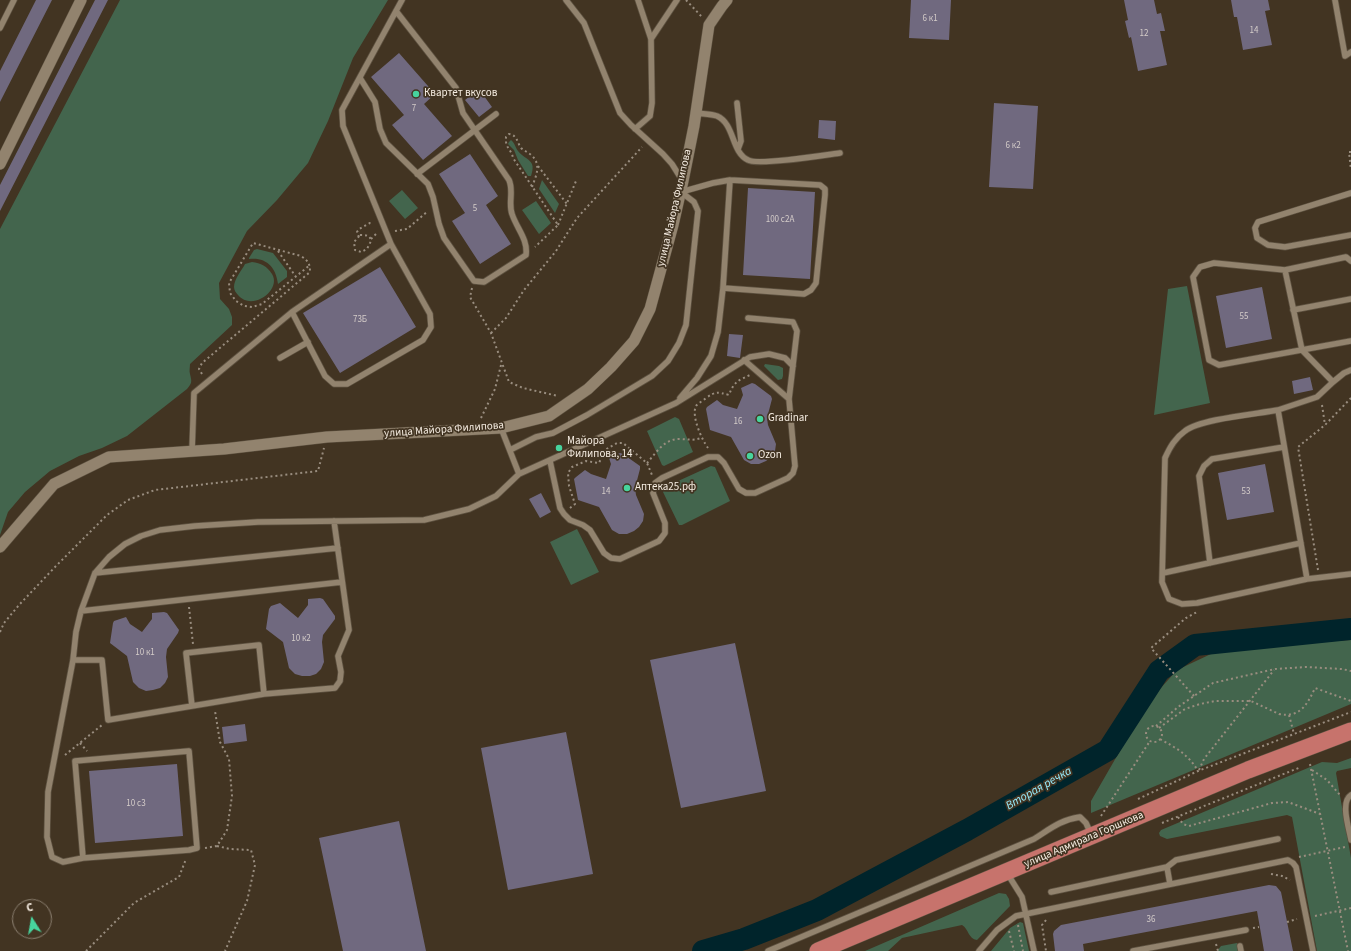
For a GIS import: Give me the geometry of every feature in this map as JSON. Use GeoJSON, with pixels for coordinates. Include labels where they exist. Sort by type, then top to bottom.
{"type":"FeatureCollection","features":[{"type":"Feature","properties":{"kind":"main road","name":"улица Адмирала Горшкова"},"geometry":{"type":"LineString","coordinates":[[818,951],[1092,837],[1248,770],[1351,731]]}},
{"type":"Feature","properties":{"kind":"street"},"geometry":{"type":"LineString","coordinates":[[0,164],[81,0]]}},
{"type":"Feature","properties":{"kind":"street","name":"улица Майора Филипова"},"geometry":{"type":"LineString","coordinates":[[0,547],[54,484],[109,457],[192,452],[326,437],[501,428],[549,416],[588,389],[611,367],[634,341],[650,309],[682,186],[696,113],[709,25],[727,0]]}},
{"type":"Feature","properties":{"kind":"lane"},"geometry":{"type":"LineString","coordinates":[[0,28],[14,0]]}},
{"type":"Feature","properties":{"kind":"lane"},"geometry":{"type":"LineString","coordinates":[[292,312],[325,376],[334,384],[347,384],[423,340],[430,327],[430,314],[391,244],[343,126],[342,110],[402,0]]}},
{"type":"Feature","properties":{"kind":"lane"},"geometry":{"type":"LineString","coordinates":[[510,450],[536,437],[553,433],[587,415],[652,376],[668,361],[679,343],[686,325],[698,211],[694,202],[682,186],[672,164],[635,129],[620,112],[584,23],[566,0]]}},
{"type":"Feature","properties":{"kind":"lane"},"geometry":{"type":"LineString","coordinates":[[635,129],[650,116],[652,103],[651,40],[638,0]]}},
{"type":"Feature","properties":{"kind":"lane"},"geometry":{"type":"LineString","coordinates":[[651,40],[677,0]]}},
{"type":"Feature","properties":{"kind":"lane"},"geometry":{"type":"LineString","coordinates":[[1335,0],[1345,56],[1351,52]]}},
{"type":"Feature","properties":{"kind":"lane"},"geometry":{"type":"LineString","coordinates":[[360,78],[375,102],[380,129],[386,143],[428,184],[444,238],[474,281],[484,282],[526,255],[526,243],[512,214],[512,186],[509,180],[463,113],[456,88],[396,11]]}},
{"type":"Feature","properties":{"kind":"lane"},"geometry":{"type":"LineString","coordinates":[[738,104],[742,141],[738,149]]}},
{"type":"Feature","properties":{"kind":"lane"},"geometry":{"type":"LineString","coordinates":[[696,113],[717,116],[725,122],[741,156],[749,162],[764,162],[840,153]]}},
{"type":"Feature","properties":{"kind":"lane"},"geometry":{"type":"LineString","coordinates":[[417,174],[496,114]]}},
{"type":"Feature","properties":{"kind":"lane"},"geometry":{"type":"LineString","coordinates":[[682,186],[730,180],[820,185],[825,189],[826,195],[816,282],[811,290],[804,294],[723,288]]}},
{"type":"Feature","properties":{"kind":"lane"},"geometry":{"type":"LineString","coordinates":[[676,403],[697,378],[711,356],[718,332],[723,288],[730,180]]}},
{"type":"Feature","properties":{"kind":"lane"},"geometry":{"type":"LineString","coordinates":[[1351,194],[1258,222],[1255,228],[1257,238],[1268,245],[1285,248],[1351,235]]}},
{"type":"Feature","properties":{"kind":"lane"},"geometry":{"type":"LineString","coordinates":[[192,452],[194,393],[292,312],[391,244]]}},
{"type":"Feature","properties":{"kind":"lane"},"geometry":{"type":"LineString","coordinates":[[1351,261],[1346,257],[1285,270],[1214,263],[1200,267],[1193,277],[1209,360],[1219,365],[1351,341]]}},
{"type":"Feature","properties":{"kind":"lane"},"geometry":{"type":"LineString","coordinates":[[1285,270],[1302,350],[1333,382]]}},
{"type":"Feature","properties":{"kind":"lane"},"geometry":{"type":"LineString","coordinates":[[1293,310],[1351,299]]}},
{"type":"Feature","properties":{"kind":"lane"},"geometry":{"type":"LineString","coordinates":[[550,460],[560,508],[570,520],[583,525],[590,530],[604,554],[612,558],[620,558],[659,541],[666,533],[665,523],[653,493],[655,483],[662,478],[708,457],[718,457],[724,463],[738,489],[746,493],[755,493],[788,478],[793,473],[795,466],[789,399],[797,331],[793,322],[748,318]]}},
{"type":"Feature","properties":{"kind":"lane"},"geometry":{"type":"LineString","coordinates":[[280,358],[308,342]]}},
{"type":"Feature","properties":{"kind":"lane"},"geometry":{"type":"LineString","coordinates":[[83,858],[75,761],[189,751],[197,848],[189,850],[83,858],[63,862],[52,857],[47,837],[48,792],[81,611],[95,573],[109,557],[125,544],[141,536],[160,530],[195,526],[258,522],[424,520],[468,510],[496,496],[519,474],[676,403],[750,357],[769,354],[785,358],[793,366]]}},
{"type":"Feature","properties":{"kind":"lane"},"geometry":{"type":"LineString","coordinates":[[744,360],[789,399]]}},
{"type":"Feature","properties":{"kind":"lane"},"geometry":{"type":"LineString","coordinates":[[1351,370],[1333,382],[1317,397],[1278,410],[1207,422],[1186,430],[1173,442],[1165,458],[1162,582],[1169,599],[1182,604],[1218,599],[1319,576],[1351,574]]}},
{"type":"Feature","properties":{"kind":"lane"},"geometry":{"type":"LineString","coordinates":[[1278,410],[1307,579]]}},
{"type":"Feature","properties":{"kind":"lane"},"geometry":{"type":"LineString","coordinates":[[501,428],[519,474]]}},
{"type":"Feature","properties":{"kind":"lane"},"geometry":{"type":"LineString","coordinates":[[1210,563],[1199,476],[1204,466],[1212,459],[1284,447]]}},
{"type":"Feature","properties":{"kind":"lane"},"geometry":{"type":"LineString","coordinates":[[73,660],[102,660],[108,720],[264,694],[335,688],[340,681],[341,672],[338,656],[349,630],[334,521]]}},
{"type":"Feature","properties":{"kind":"lane"},"geometry":{"type":"LineString","coordinates":[[1163,573],[1301,543]]}},
{"type":"Feature","properties":{"kind":"lane"},"geometry":{"type":"LineString","coordinates":[[95,573],[338,548]]}},
{"type":"Feature","properties":{"kind":"lane"},"geometry":{"type":"LineString","coordinates":[[81,611],[342,582]]}},
{"type":"Feature","properties":{"kind":"lane"},"geometry":{"type":"LineString","coordinates":[[192,706],[186,654],[259,645],[264,694]]}},
{"type":"Feature","properties":{"kind":"lane"},"geometry":{"type":"LineString","coordinates":[[1349,797],[1345,806],[1351,840]]}},
{"type":"Feature","properties":{"kind":"lane"},"geometry":{"type":"LineString","coordinates":[[768,951],[1034,840],[1057,823],[1071,818],[1080,817],[1086,823],[1092,837]]}},
{"type":"Feature","properties":{"kind":"lane"},"geometry":{"type":"LineString","coordinates":[[1051,892],[1167,867],[1176,860],[1182,858],[1278,840]]}},
{"type":"Feature","properties":{"kind":"lane"},"geometry":{"type":"LineString","coordinates":[[978,951],[997,930],[1016,916],[1026,913],[1288,860],[1296,867],[1313,951]]}},
{"type":"Feature","properties":{"kind":"lane"},"geometry":{"type":"LineString","coordinates":[[1167,867],[1170,884]]}},
{"type":"Feature","properties":{"kind":"lane"},"geometry":{"type":"LineString","coordinates":[[1007,872],[1022,897],[1034,951]]}},
{"type":"Feature","properties":{"kind":"lane"},"geometry":{"type":"LineString","coordinates":[[1133,951],[1246,930]]}},
{"type":"Feature","properties":{"kind":"path"},"geometry":{"type":"LineString","coordinates":[[686,0],[709,25]]}},
{"type":"Feature","properties":{"kind":"path"},"geometry":{"type":"LineString","coordinates":[[558,225],[507,148],[505,143],[506,137],[509,134],[518,140],[521,148],[533,156],[567,204]]}},
{"type":"Feature","properties":{"kind":"path"},"geometry":{"type":"LineString","coordinates":[[491,333],[506,318],[524,290],[556,251],[577,218],[648,140]]}},
{"type":"Feature","properties":{"kind":"path"},"geometry":{"type":"LineString","coordinates":[[1351,152],[1349,152],[1351,170]]}},
{"type":"Feature","properties":{"kind":"path"},"geometry":{"type":"LineString","coordinates":[[532,187],[538,171],[538,165]]}},
{"type":"Feature","properties":{"kind":"path"},"geometry":{"type":"LineString","coordinates":[[526,255],[558,225],[576,181]]}},
{"type":"Feature","properties":{"kind":"path"},"geometry":{"type":"LineString","coordinates":[[386,233],[407,229],[435,205]]}},
{"type":"Feature","properties":{"kind":"path"},"geometry":{"type":"LineString","coordinates":[[359,237],[359,228],[373,222],[375,224]]}},
{"type":"Feature","properties":{"kind":"path"},"geometry":{"type":"LineString","coordinates":[[376,228],[378,232]]}},
{"type":"Feature","properties":{"kind":"path"},"geometry":{"type":"LineString","coordinates":[[360,235],[367,235],[371,241],[367,249],[361,252],[355,250],[354,242],[359,237],[360,235]]}},
{"type":"Feature","properties":{"kind":"path"},"geometry":{"type":"LineString","coordinates":[[207,375],[202,374],[199,368],[202,363],[310,272],[310,265],[308,260],[301,256],[253,243],[229,283],[230,293],[236,301],[244,306],[252,307],[262,304],[310,265]]}},
{"type":"Feature","properties":{"kind":"path"},"geometry":{"type":"LineString","coordinates":[[277,250],[296,277]]}},
{"type":"Feature","properties":{"kind":"path"},"geometry":{"type":"LineString","coordinates":[[474,281],[470,297],[491,333],[509,382],[523,388],[574,399]]}},
{"type":"Feature","properties":{"kind":"path"},"geometry":{"type":"LineString","coordinates":[[476,429],[496,389],[502,364]]}},
{"type":"Feature","properties":{"kind":"path"},"geometry":{"type":"LineString","coordinates":[[718,457],[708,448],[701,438],[695,411],[697,406],[713,393],[720,392],[729,396],[733,385],[737,381],[752,374],[761,374]]}},
{"type":"Feature","properties":{"kind":"path"},"geometry":{"type":"LineString","coordinates":[[1320,394],[1325,425]]}},
{"type":"Feature","properties":{"kind":"path"},"geometry":{"type":"LineString","coordinates":[[1319,576],[1298,447],[1325,425],[1351,398]]}},
{"type":"Feature","properties":{"kind":"path"},"geometry":{"type":"LineString","coordinates":[[0,632],[4,623],[19,605],[107,515],[128,500],[155,490],[318,471],[326,437]]}},
{"type":"Feature","properties":{"kind":"path"},"geometry":{"type":"LineString","coordinates":[[647,463],[664,444],[670,440],[695,440],[701,438]]}},
{"type":"Feature","properties":{"kind":"path"},"geometry":{"type":"LineString","coordinates":[[559,502],[565,508],[571,508],[574,504],[569,486],[568,472],[572,467],[586,461],[599,462],[605,450],[616,443],[623,443],[647,463],[655,483]]}},
{"type":"Feature","properties":{"kind":"path"},"geometry":{"type":"LineString","coordinates":[[1194,695],[1151,648],[1186,618],[1218,599]]}},
{"type":"Feature","properties":{"kind":"path"},"geometry":{"type":"LineString","coordinates":[[188,600],[194,653]]}},
{"type":"Feature","properties":{"kind":"path"},"geometry":{"type":"LineString","coordinates":[[1150,741],[1147,738],[1146,733],[1148,728],[1156,726],[1178,706],[1213,683],[1275,669],[1306,667],[1351,671]]}},
{"type":"Feature","properties":{"kind":"path"},"geometry":{"type":"LineString","coordinates":[[1160,739],[1184,753],[1198,771],[1204,759],[1275,669]]}},
{"type":"Feature","properties":{"kind":"path"},"geometry":{"type":"LineString","coordinates":[[1159,728],[1185,709],[1215,701],[1251,701],[1279,714],[1289,715],[1306,706],[1315,688],[1351,701]]}},
{"type":"Feature","properties":{"kind":"path"},"geometry":{"type":"LineString","coordinates":[[214,702],[220,742],[229,758],[232,796],[227,830],[216,846]]}},
{"type":"Feature","properties":{"kind":"path"},"geometry":{"type":"LineString","coordinates":[[1289,715],[1294,734]]}},
{"type":"Feature","properties":{"kind":"path"},"geometry":{"type":"LineString","coordinates":[[53,765],[108,720]]}},
{"type":"Feature","properties":{"kind":"path"},"geometry":{"type":"LineString","coordinates":[[1156,726],[1162,733],[1160,739]]}},
{"type":"Feature","properties":{"kind":"path"},"geometry":{"type":"LineString","coordinates":[[1150,741],[1157,741],[1160,739]]}},
{"type":"Feature","properties":{"kind":"path"},"geometry":{"type":"LineString","coordinates":[[1100,817],[1150,741]]}},
{"type":"Feature","properties":{"kind":"path"},"geometry":{"type":"LineString","coordinates":[[1157,826],[1310,764],[1348,951]]}},
{"type":"Feature","properties":{"kind":"path"},"geometry":{"type":"LineString","coordinates":[[1311,770],[1327,780],[1340,795],[1349,797]]}},
{"type":"Feature","properties":{"kind":"path"},"geometry":{"type":"LineString","coordinates":[[1178,817],[1182,823],[1189,826],[1272,803],[1282,802],[1288,802],[1320,814]]}},
{"type":"Feature","properties":{"kind":"path"},"geometry":{"type":"LineString","coordinates":[[197,848],[216,846],[230,849],[251,850],[255,865],[247,901],[225,951]]}},
{"type":"Feature","properties":{"kind":"path"},"geometry":{"type":"LineString","coordinates":[[1314,854],[1339,848]]}},
{"type":"Feature","properties":{"kind":"path"},"geometry":{"type":"LineString","coordinates":[[86,951],[134,903],[179,876],[189,850]]}},
{"type":"Feature","properties":{"kind":"path"},"geometry":{"type":"LineString","coordinates":[[1270,874],[1282,876],[1290,880],[1292,884]]}},
{"type":"Feature","properties":{"kind":"path"},"geometry":{"type":"LineString","coordinates":[[1307,918],[1351,908]]}},
{"type":"Feature","properties":{"kind":"path"},"geometry":{"type":"LineString","coordinates":[[1016,916],[1023,951]]}},
{"type":"Feature","properties":{"kind":"path"},"geometry":{"type":"LineString","coordinates":[[1046,951],[1042,925],[1047,919]]}},
{"type":"Feature","properties":{"kind":"path"},"geometry":{"type":"LineString","coordinates":[[1008,922],[1014,951]]}},
{"type":"Feature","properties":{"kind":"green space"},"geometry":{"type":"Polygon","coordinates":[[[120,0],[388,0],[353,58],[328,121],[308,163],[277,200],[247,231],[219,283],[220,299],[229,309],[232,317],[232,325],[190,364],[191,384],[189,387],[127,436],[102,448],[79,456],[50,471],[25,492],[8,512],[0,535],[0,229],[120,0]]]}},
{"type":"Feature","properties":{"kind":"green space"},"geometry":{"type":"Polygon","coordinates":[[[511,140],[518,151],[532,163],[533,166],[531,176],[528,176],[518,160],[514,150],[508,144],[511,140]]]}},
{"type":"Feature","properties":{"kind":"green space"},"geometry":{"type":"Polygon","coordinates":[[[542,180],[559,204],[555,213],[539,189],[542,180]]]}},
{"type":"Feature","properties":{"kind":"green space"},"geometry":{"type":"Polygon","coordinates":[[[402,190],[418,208],[405,219],[389,201],[402,190]]]}},
{"type":"Feature","properties":{"kind":"green space"},"geometry":{"type":"Polygon","coordinates":[[[536,201],[551,223],[539,234],[522,210],[536,201]]]}},
{"type":"Feature","properties":{"kind":"green space"},"geometry":{"type":"Polygon","coordinates":[[[257,249],[273,253],[287,271],[287,277],[278,284],[275,273],[270,265],[261,260],[249,259],[254,250],[257,249]]]}},
{"type":"Feature","properties":{"kind":"green space"},"geometry":{"type":"Polygon","coordinates":[[[252,262],[266,267],[272,274],[274,280],[273,286],[264,297],[251,301],[244,300],[238,295],[235,291],[234,284],[245,264],[252,262]]]}},
{"type":"Feature","properties":{"kind":"green space"},"geometry":{"type":"Polygon","coordinates":[[[1187,286],[1210,403],[1154,415],[1168,289],[1187,286]]]}},
{"type":"Feature","properties":{"kind":"green space"},"geometry":{"type":"Polygon","coordinates":[[[765,364],[783,368],[782,379],[778,380],[764,366],[765,364]]]}},
{"type":"Feature","properties":{"kind":"green space"},"geometry":{"type":"Polygon","coordinates":[[[675,417],[679,419],[693,452],[664,466],[662,465],[647,431],[675,417]]]}},
{"type":"Feature","properties":{"kind":"green space"},"geometry":{"type":"Polygon","coordinates":[[[711,466],[715,467],[730,501],[682,525],[679,525],[663,492],[663,489],[711,466]]]}},
{"type":"Feature","properties":{"kind":"green space"},"geometry":{"type":"Polygon","coordinates":[[[577,529],[599,572],[571,585],[550,542],[577,529]]]}},
{"type":"Feature","properties":{"kind":"green space"},"geometry":{"type":"Polygon","coordinates":[[[1351,640],[1351,704],[1091,813],[1091,801],[1136,723],[1159,690],[1177,670],[1213,653],[1242,647],[1351,640]]]}},
{"type":"Feature","properties":{"kind":"green space"},"geometry":{"type":"Polygon","coordinates":[[[1351,758],[1351,768],[1337,771],[1336,773],[1351,858],[1351,951],[1317,951],[1292,817],[1287,815],[1167,839],[1160,836],[1159,833],[1161,830],[1322,762],[1337,763],[1351,758]]]}},
{"type":"Feature","properties":{"kind":"green space"},"geometry":{"type":"Polygon","coordinates":[[[999,893],[1006,894],[1009,899],[1010,906],[977,940],[970,936],[962,925],[902,938],[888,951],[865,951],[999,893]]]}},
{"type":"Feature","properties":{"kind":"green space"},"geometry":{"type":"Polygon","coordinates":[[[1020,922],[1023,923],[1029,951],[991,951],[1010,928],[1020,922]]]}},
{"type":"Feature","properties":{"kind":"green space"},"geometry":{"type":"Polygon","coordinates":[[[1237,943],[1238,951],[1217,951],[1221,946],[1237,943]]]}},
{"type":"Feature","properties":{"kind":"building"},"geometry":{"type":"Polygon","coordinates":[[[36,0],[52,0],[0,102],[0,71],[36,0]]]}},
{"type":"Feature","properties":{"kind":"building"},"geometry":{"type":"Polygon","coordinates":[[[95,0],[108,0],[0,211],[0,185],[95,0]]]}},
{"type":"Feature","properties":{"kind":"building"},"geometry":{"type":"Polygon","coordinates":[[[911,0],[951,0],[949,40],[909,38],[911,0]]]}},
{"type":"Feature","properties":{"kind":"building"},"geometry":{"type":"Polygon","coordinates":[[[1124,0],[1154,0],[1157,14],[1161,13],[1165,31],[1160,31],[1167,65],[1138,71],[1131,37],[1129,38],[1125,21],[1128,20],[1124,0]]]}},
{"type":"Feature","properties":{"kind":"building"},"geometry":{"type":"Polygon","coordinates":[[[1231,0],[1268,0],[1270,10],[1265,11],[1272,45],[1243,50],[1237,17],[1234,17],[1231,0]]]}},
{"type":"Feature","properties":{"kind":"building"},"geometry":{"type":"Polygon","coordinates":[[[399,53],[435,94],[424,104],[452,136],[423,160],[392,125],[404,115],[371,77],[399,53]]]}},
{"type":"Feature","properties":{"kind":"building"},"geometry":{"type":"Polygon","coordinates":[[[479,89],[492,107],[479,117],[465,100],[479,89]]]}},
{"type":"Feature","properties":{"kind":"building"},"geometry":{"type":"Polygon","coordinates":[[[994,103],[1038,106],[1033,189],[989,187],[994,103]]]}},
{"type":"Feature","properties":{"kind":"building"},"geometry":{"type":"Polygon","coordinates":[[[819,120],[836,121],[835,140],[818,138],[819,120]]]}},
{"type":"Feature","properties":{"kind":"building"},"geometry":{"type":"Polygon","coordinates":[[[470,154],[498,196],[486,205],[511,244],[480,264],[452,221],[465,213],[439,174],[470,154]]]}},
{"type":"Feature","properties":{"kind":"building"},"geometry":{"type":"Polygon","coordinates":[[[748,188],[815,192],[810,279],[743,275],[748,188]]]}},
{"type":"Feature","properties":{"kind":"building"},"geometry":{"type":"Polygon","coordinates":[[[380,267],[416,327],[340,373],[303,313],[380,267]]]}},
{"type":"Feature","properties":{"kind":"building"},"geometry":{"type":"Polygon","coordinates":[[[1262,287],[1272,339],[1226,348],[1216,296],[1262,287]]]}},
{"type":"Feature","properties":{"kind":"building"},"geometry":{"type":"Polygon","coordinates":[[[729,334],[743,335],[740,358],[727,356],[729,334]]]}},
{"type":"Feature","properties":{"kind":"building"},"geometry":{"type":"Polygon","coordinates":[[[1310,377],[1313,390],[1294,394],[1292,381],[1310,377]]]}},
{"type":"Feature","properties":{"kind":"building"},"geometry":{"type":"Polygon","coordinates":[[[752,383],[771,396],[772,399],[767,418],[768,425],[776,444],[775,451],[771,457],[759,464],[751,464],[744,460],[731,437],[710,430],[706,409],[717,400],[723,405],[737,409],[743,395],[741,388],[752,383]]]}},
{"type":"Feature","properties":{"kind":"building"},"geometry":{"type":"Polygon","coordinates":[[[620,453],[640,466],[635,488],[636,495],[644,514],[643,521],[639,527],[627,534],[619,534],[612,530],[599,507],[578,500],[574,479],[585,470],[591,474],[606,479],[611,464],[609,458],[620,453]]]}},
{"type":"Feature","properties":{"kind":"building"},"geometry":{"type":"Polygon","coordinates":[[[1265,464],[1274,512],[1227,520],[1218,473],[1265,464]]]}},
{"type":"Feature","properties":{"kind":"building"},"geometry":{"type":"Polygon","coordinates":[[[541,493],[551,512],[540,518],[529,499],[541,493]]]}},
{"type":"Feature","properties":{"kind":"building"},"geometry":{"type":"Polygon","coordinates":[[[308,599],[323,599],[335,616],[335,619],[323,635],[322,642],[324,662],[321,669],[316,674],[302,676],[295,674],[289,668],[283,642],[266,629],[269,609],[271,606],[280,603],[298,618],[308,605],[308,599]]]}},
{"type":"Feature","properties":{"kind":"building"},"geometry":{"type":"Polygon","coordinates":[[[152,613],[167,613],[179,630],[167,649],[166,657],[168,677],[165,683],[160,688],[146,691],[139,688],[133,682],[127,656],[110,643],[113,623],[114,621],[126,617],[130,624],[142,632],[152,619],[152,613]]]}},
{"type":"Feature","properties":{"kind":"building"},"geometry":{"type":"Polygon","coordinates":[[[735,643],[766,791],[681,808],[650,660],[735,643]]]}},
{"type":"Feature","properties":{"kind":"building"},"geometry":{"type":"Polygon","coordinates":[[[245,724],[247,741],[224,744],[222,727],[245,724]]]}},
{"type":"Feature","properties":{"kind":"building"},"geometry":{"type":"Polygon","coordinates":[[[566,732],[593,874],[508,890],[481,748],[566,732]]]}},
{"type":"Feature","properties":{"kind":"building"},"geometry":{"type":"Polygon","coordinates":[[[177,764],[183,836],[95,843],[89,771],[177,764]]]}},
{"type":"Feature","properties":{"kind":"building"},"geometry":{"type":"Polygon","coordinates":[[[399,821],[426,951],[343,951],[319,838],[399,821]]]}},
{"type":"Feature","properties":{"kind":"building"},"geometry":{"type":"Polygon","coordinates":[[[1269,885],[1276,886],[1281,892],[1293,951],[1264,951],[1257,911],[1083,944],[1084,951],[1055,951],[1053,934],[1054,931],[1061,925],[1269,885]]]}},
{"type":"Feature","properties":{"kind":"waterway","name":"Вторая речка"},"geometry":{"type":"LineString","coordinates":[[703,951],[744,939],[817,910],[967,830],[1108,750],[1159,671],[1195,645],[1351,629]]}},
{"type":"Feature","properties":{"kind":"place","name":"Квартет вкусов"},"geometry":{"type":"Point","coordinates":[416,94]}},
{"type":"Feature","properties":{"kind":"place","name":"Gradinar"},"geometry":{"type":"Point","coordinates":[760,419]}},
{"type":"Feature","properties":{"kind":"place","name":"Майора Филипова, 14"},"geometry":{"type":"Point","coordinates":[559,448]}},
{"type":"Feature","properties":{"kind":"place","name":"Ozon"},"geometry":{"type":"Point","coordinates":[750,456]}},
{"type":"Feature","properties":{"kind":"place","name":"Аптека25.рф"},"geometry":{"type":"Point","coordinates":[627,488]}}]}
